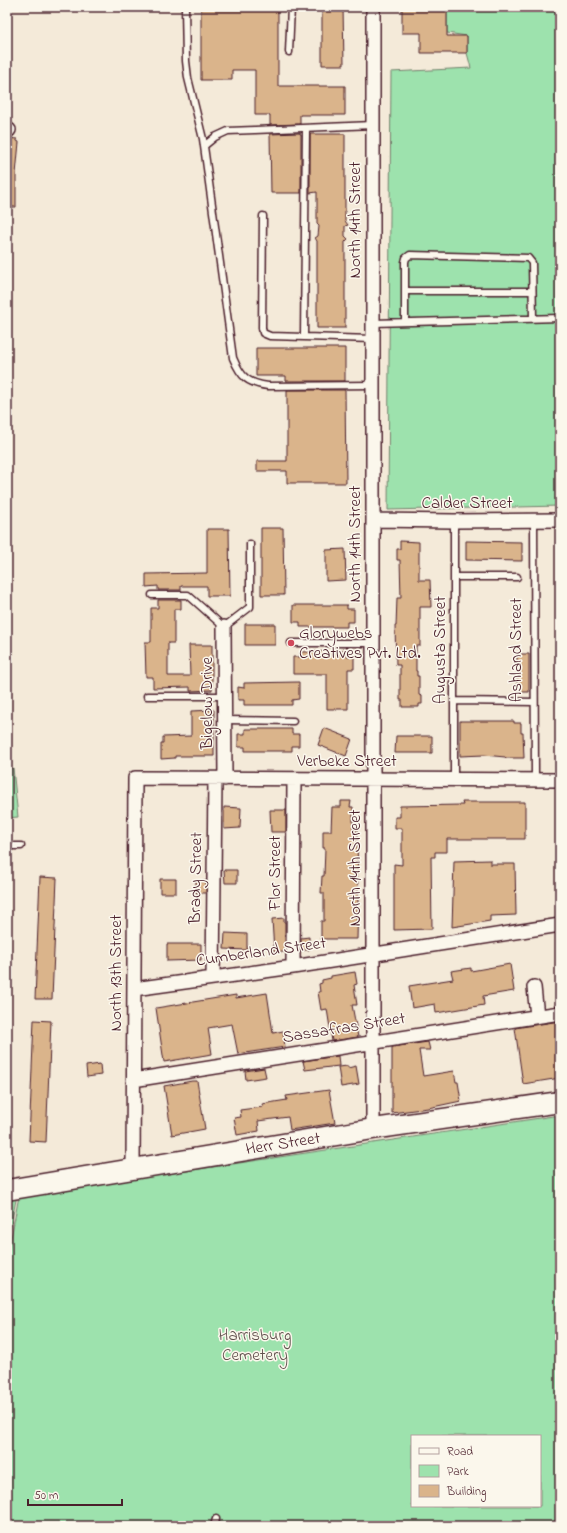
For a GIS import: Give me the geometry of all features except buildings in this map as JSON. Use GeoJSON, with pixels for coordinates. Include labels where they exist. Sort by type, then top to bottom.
{"type":"FeatureCollection","features":[{"type":"Feature","properties":{"kind":"main road","name":"Herr Street"},"geometry":{"type":"LineString","coordinates":[[7,1190],[373,1129],[560,1102]]}},
{"type":"Feature","properties":{"kind":"street","name":"North 14th Street"},"geometry":{"type":"LineString","coordinates":[[373,7],[373,1129]]}},
{"type":"Feature","properties":{"kind":"street","name":"Calder Street"},"geometry":{"type":"LineString","coordinates":[[374,520],[560,520]]}},
{"type":"Feature","properties":{"kind":"street","name":"Bigelow Drive"},"geometry":{"type":"LineString","coordinates":[[220,779],[225,720],[224,627]]}},
{"type":"Feature","properties":{"kind":"street","name":"Verbeke Street"},"geometry":{"type":"LineString","coordinates":[[135,778],[560,780]]}},
{"type":"Feature","properties":{"kind":"street","name":"North 13th Street"},"geometry":{"type":"LineString","coordinates":[[133,1168],[135,778]]}},
{"type":"Feature","properties":{"kind":"street","name":"Brady Street"},"geometry":{"type":"LineString","coordinates":[[213,978],[220,779]]}},
{"type":"Feature","properties":{"kind":"street","name":"Flor Street"},"geometry":{"type":"LineString","coordinates":[[293,967],[294,779]]}},
{"type":"Feature","properties":{"kind":"street","name":"Cumberland Street"},"geometry":{"type":"LineString","coordinates":[[134,989],[293,967],[560,926]]}},
{"type":"Feature","properties":{"kind":"street"},"geometry":{"type":"LineString","coordinates":[[534,987],[537,1016]]}},
{"type":"Feature","properties":{"kind":"street","name":"Sassafras Street"},"geometry":{"type":"LineString","coordinates":[[133,1080],[373,1041],[560,1013]]}},
{"type":"Feature","properties":{"kind":"lane"},"geometry":{"type":"LineString","coordinates":[[185,7],[186,61],[188,78],[204,146],[233,358],[238,371],[247,380],[256,384],[268,386],[373,385]]}},
{"type":"Feature","properties":{"kind":"lane"},"geometry":{"type":"LineString","coordinates":[[289,52],[291,7]]}},
{"type":"Feature","properties":{"kind":"lane"},"geometry":{"type":"LineString","coordinates":[[204,146],[215,137],[228,131],[373,125]]}},
{"type":"Feature","properties":{"kind":"lane"},"geometry":{"type":"LineString","coordinates":[[304,337],[306,128]]}},
{"type":"Feature","properties":{"kind":"lane"},"geometry":{"type":"LineString","coordinates":[[263,216],[263,333],[270,336],[373,338]]}},
{"type":"Feature","properties":{"kind":"lane"},"geometry":{"type":"LineString","coordinates":[[405,322],[405,262],[406,258],[410,255],[528,258],[532,263],[533,318]]}},
{"type":"Feature","properties":{"kind":"lane"},"geometry":{"type":"LineString","coordinates":[[405,291],[532,291]]}},
{"type":"Feature","properties":{"kind":"lane"},"geometry":{"type":"LineString","coordinates":[[373,322],[560,318]]}},
{"type":"Feature","properties":{"kind":"lane","name":"Ashland Street"},"geometry":{"type":"LineString","coordinates":[[534,520],[534,780]]}},
{"type":"Feature","properties":{"kind":"lane","name":"Augusta Street"},"geometry":{"type":"LineString","coordinates":[[454,521],[454,780]]}},
{"type":"Feature","properties":{"kind":"lane"},"geometry":{"type":"LineString","coordinates":[[152,595],[188,595],[224,627],[250,607],[250,544]]}},
{"type":"Feature","properties":{"kind":"lane"},"geometry":{"type":"LineString","coordinates":[[454,577],[517,577]]}},
{"type":"Feature","properties":{"kind":"lane"},"geometry":{"type":"LineString","coordinates":[[291,643],[372,643]]}},
{"type":"Feature","properties":{"kind":"lane"},"geometry":{"type":"LineString","coordinates":[[148,696],[225,696]]}},
{"type":"Feature","properties":{"kind":"lane"},"geometry":{"type":"LineString","coordinates":[[454,701],[534,702]]}},
{"type":"Feature","properties":{"kind":"lane"},"geometry":{"type":"LineString","coordinates":[[225,720],[293,721]]}},
{"type":"Feature","properties":{"kind":"lane"},"geometry":{"type":"LineString","coordinates":[[7,846],[22,846]]}},
{"type":"Feature","properties":{"kind":"lane"},"geometry":{"type":"LineString","coordinates":[[214,1526],[216,1519]]}},
{"type":"Feature","properties":{"kind":"green space"},"geometry":{"type":"Polygon","coordinates":[[[447,7],[560,7],[560,506],[388,510],[391,72],[471,68],[467,53],[467,36],[447,33],[447,7]]]}},
{"type":"Feature","properties":{"kind":"green space"},"geometry":{"type":"Polygon","coordinates":[[[13,768],[18,817],[7,818],[7,769],[13,768]]]}},
{"type":"Feature","properties":{"kind":"green space","name":"Harrisburg Cemetery"},"geometry":{"type":"Polygon","coordinates":[[[560,1115],[560,1526],[7,1526],[7,1259],[19,1196],[560,1115]]]}},
{"type":"Feature","properties":{"kind":"green space"},"geometry":{"type":"Polygon","coordinates":[[[17,1195],[7,1244],[7,1197],[17,1195]]]}},
{"type":"Feature","properties":{"kind":"place","name":"Glorywebs Creatives Pvt. Ltd."},"geometry":{"type":"Point","coordinates":[291,643]}}]}
